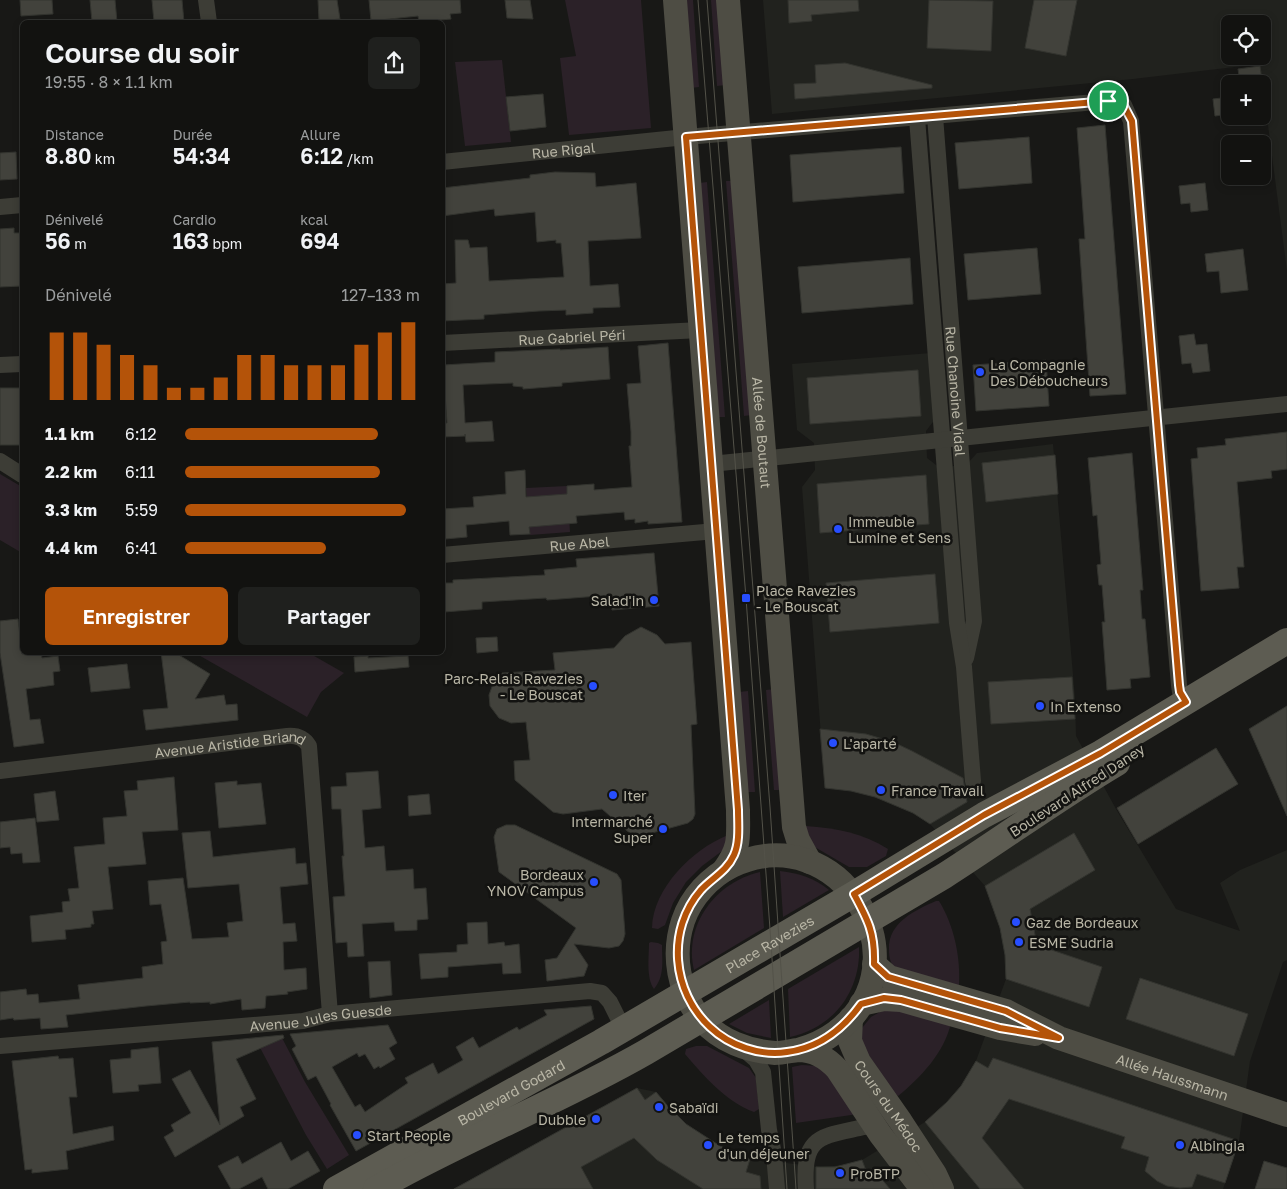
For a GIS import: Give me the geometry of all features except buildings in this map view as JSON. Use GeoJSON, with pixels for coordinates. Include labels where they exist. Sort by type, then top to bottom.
{"type":"FeatureCollection","features":[{"type":"Feature","properties":{"kind":"main road"},"geometry":{"type":"LineString","coordinates":[[675,0],[738,810],[737,847],[734,856],[724,870]]}},
{"type":"Feature","properties":{"kind":"main road","name":"Allée de Boutaut"},"geometry":{"type":"LineString","coordinates":[[728,0],[794,827],[798,840],[810,862]]}},
{"type":"Feature","properties":{"kind":"main road","name":"Boulevard Alfred Daney"},"geometry":{"type":"LineString","coordinates":[[854,894],[984,815],[1101,753],[1287,641]]}},
{"type":"Feature","properties":{"kind":"main road","name":"Boulevard Alfred Daney"},"geometry":{"type":"LineString","coordinates":[[869,921],[989,848],[1058,800],[1110,767],[1287,660]]}},
{"type":"Feature","properties":{"kind":"main road"},"geometry":{"type":"LineString","coordinates":[[765,856],[792,857],[810,862],[834,875],[854,894],[869,921],[873,935],[874,964],[870,985],[856,1011],[836,1032],[818,1043],[798,1050],[777,1053],[739,1046],[718,1035],[701,1019],[684,993],[677,964],[679,933],[684,918],[700,891],[711,879],[724,870],[744,861],[765,856]]}},
{"type":"Feature","properties":{"kind":"main road","name":"Place Ravezies"},"geometry":{"type":"LineString","coordinates":[[684,993],[854,894]]}},
{"type":"Feature","properties":{"kind":"main road"},"geometry":{"type":"LineString","coordinates":[[701,1019],[869,921]]}},
{"type":"Feature","properties":{"kind":"main road","name":"Allée Haussmann"},"geometry":{"type":"LineString","coordinates":[[874,964],[888,977],[1006,1011],[1059,1038],[1287,1115]]}},
{"type":"Feature","properties":{"kind":"main road","name":"Boulevard Godard"},"geometry":{"type":"LineString","coordinates":[[336,1189],[601,1042],[684,993]]}},
{"type":"Feature","properties":{"kind":"main road","name":"Allée Haussmann"},"geometry":{"type":"LineString","coordinates":[[856,1011],[884,998],[901,1000],[1000,1028],[1059,1038]]}},
{"type":"Feature","properties":{"kind":"main road","name":"Cours du Médoc"},"geometry":{"type":"LineString","coordinates":[[856,1011],[850,1041],[859,1062],[935,1174],[942,1189]]}},
{"type":"Feature","properties":{"kind":"main road","name":"Boulevard Godard"},"geometry":{"type":"LineString","coordinates":[[376,1189],[474,1138],[616,1070],[701,1019]]}},
{"type":"Feature","properties":{"kind":"main road","name":"Cours du Médoc"},"geometry":{"type":"LineString","coordinates":[[798,1050],[829,1059],[877,1129],[922,1189]]}},
{"type":"Feature","properties":{"kind":"street"},"geometry":{"type":"LineString","coordinates":[[206,0],[209,20]]}},
{"type":"Feature","properties":{"kind":"street","name":"Rue Rigal"},"geometry":{"type":"LineString","coordinates":[[445,162],[686,137],[1108,101],[1124,106],[1132,121],[1179,685],[1180,692],[1186,702]]}},
{"type":"Feature","properties":{"kind":"street","name":"Rue Chanoine Vidal"},"geometry":{"type":"LineString","coordinates":[[935,116],[974,621],[964,667]]}},
{"type":"Feature","properties":{"kind":"street","name":"Rue Chanoine Vidal"},"geometry":{"type":"LineString","coordinates":[[916,118],[957,623],[964,667],[973,781]]}},
{"type":"Feature","properties":{"kind":"street"},"geometry":{"type":"LineString","coordinates":[[0,207],[20,205]]}},
{"type":"Feature","properties":{"kind":"street","name":"Rue Gabriel Péri"},"geometry":{"type":"LineString","coordinates":[[445,343],[700,330]]}},
{"type":"Feature","properties":{"kind":"street"},"geometry":{"type":"LineString","coordinates":[[0,365],[20,364]]}},
{"type":"Feature","properties":{"kind":"street"},"geometry":{"type":"LineString","coordinates":[[711,464],[1287,404]]}},
{"type":"Feature","properties":{"kind":"street"},"geometry":{"type":"LineString","coordinates":[[0,462],[20,474]]}},
{"type":"Feature","properties":{"kind":"street","name":"Rue Abel"},"geometry":{"type":"LineString","coordinates":[[445,555],[716,531]]}},
{"type":"Feature","properties":{"kind":"street","name":"Avenue Aristide Briand"},"geometry":{"type":"LineString","coordinates":[[0,771],[294,735],[306,741],[309,746],[330,1014]]}},
{"type":"Feature","properties":{"kind":"street","name":"Avenue Jules Guesde"},"geometry":{"type":"LineString","coordinates":[[0,1046],[303,1021],[330,1014],[590,991],[602,993],[610,1002],[623,1028]]}},
{"type":"Feature","properties":{"kind":"street"},"geometry":{"type":"LineString","coordinates":[[739,1046],[756,1060],[764,1072],[769,1130],[777,1184]]}},
{"type":"Feature","properties":{"kind":"street"},"geometry":{"type":"LineString","coordinates":[[805,1183],[808,1154],[816,1140],[864,1127],[870,1126],[877,1129]]}},
{"type":"Feature","properties":{"kind":"shaded area"},"geometry":{"type":"Polygon","coordinates":[[[565,0],[641,0],[651,128],[569,135],[560,58],[576,56],[565,0]]]}},
{"type":"Feature","properties":{"kind":"shaded area"},"geometry":{"type":"Polygon","coordinates":[[[684,0],[693,0],[699,87],[691,88],[684,0]]]}},
{"type":"Feature","properties":{"kind":"shaded area"},"geometry":{"type":"Polygon","coordinates":[[[711,0],[719,0],[726,85],[717,86],[711,0]]]}},
{"type":"Feature","properties":{"kind":"shaded area"},"geometry":{"type":"Polygon","coordinates":[[[763,0],[1287,0],[1287,271],[1271,148],[1271,135],[1269,135],[1268,125],[1271,125],[1271,75],[1261,75],[1260,65],[1271,65],[1271,15],[1221,15],[1221,65],[1252,65],[1133,79],[772,114],[763,0]]]}},
{"type":"Feature","properties":{"kind":"shaded area"},"geometry":{"type":"Polygon","coordinates":[[[502,60],[511,142],[465,146],[455,62],[502,60]]]}},
{"type":"Feature","properties":{"kind":"shaded area"},"geometry":{"type":"Polygon","coordinates":[[[726,181],[733,181],[752,415],[744,416],[726,181]]]}},
{"type":"Feature","properties":{"kind":"shaded area"},"geometry":{"type":"Polygon","coordinates":[[[707,182],[725,417],[716,417],[699,183],[707,182]]]}},
{"type":"Feature","properties":{"kind":"shaded area"},"geometry":{"type":"Polygon","coordinates":[[[931,353],[936,418],[926,431],[927,458],[940,468],[967,464],[977,453],[1053,444],[1075,698],[1076,736],[1116,809],[1176,909],[1240,931],[1220,883],[1240,870],[1287,850],[1287,960],[1283,962],[1250,1061],[1239,1141],[1223,1189],[453,1189],[637,1088],[656,1092],[686,1124],[720,1146],[750,1159],[821,1167],[846,1165],[862,1160],[925,1122],[947,1103],[961,1086],[976,1061],[1006,979],[1005,955],[1000,928],[985,886],[930,824],[913,813],[875,797],[851,791],[825,788],[802,487],[815,470],[814,443],[797,430],[792,364],[931,353]]]}},
{"type":"Feature","properties":{"kind":"shaded area"},"geometry":{"type":"Polygon","coordinates":[[[0,474],[20,486],[20,552],[0,540],[0,474]]]}},
{"type":"Feature","properties":{"kind":"shaded area"},"geometry":{"type":"Polygon","coordinates":[[[567,486],[570,532],[530,535],[526,488],[567,486]]]}},
{"type":"Feature","properties":{"kind":"shaded area"},"geometry":{"type":"Polygon","coordinates":[[[198,655],[312,655],[344,673],[321,692],[307,717],[198,655]]]}},
{"type":"Feature","properties":{"kind":"shaded area"},"geometry":{"type":"Polygon","coordinates":[[[774,689],[782,790],[774,790],[766,690],[774,689]]]}},
{"type":"Feature","properties":{"kind":"shaded area"},"geometry":{"type":"Polygon","coordinates":[[[748,691],[755,792],[747,792],[739,692],[748,691]]]}},
{"type":"Feature","properties":{"kind":"shaded area"},"geometry":{"type":"Polygon","coordinates":[[[806,826],[828,828],[859,835],[888,849],[886,856],[867,867],[849,867],[813,846],[806,826]]]}},
{"type":"Feature","properties":{"kind":"shaded area"},"geometry":{"type":"Polygon","coordinates":[[[728,835],[727,843],[722,851],[702,866],[686,882],[673,903],[665,925],[658,929],[652,928],[654,913],[659,899],[677,872],[702,850],[728,835]]]}},
{"type":"Feature","properties":{"kind":"shaded area"},"geometry":{"type":"Polygon","coordinates":[[[780,871],[806,877],[818,882],[829,890],[783,917],[780,871]]]}},
{"type":"Feature","properties":{"kind":"shaded area"},"geometry":{"type":"Polygon","coordinates":[[[760,872],[764,928],[694,970],[693,937],[698,922],[706,908],[730,885],[744,877],[760,872]]]}},
{"type":"Feature","properties":{"kind":"shaded area"},"geometry":{"type":"Polygon","coordinates":[[[939,901],[949,920],[958,953],[959,986],[894,968],[890,959],[890,940],[898,925],[912,913],[939,901]]]}},
{"type":"Feature","properties":{"kind":"shaded area"},"geometry":{"type":"Polygon","coordinates":[[[649,943],[662,945],[661,974],[658,984],[654,989],[651,984],[648,967],[649,943]]]}},
{"type":"Feature","properties":{"kind":"shaded area"},"geometry":{"type":"Polygon","coordinates":[[[859,947],[855,978],[841,1005],[819,1025],[790,1037],[788,989],[859,947]]]}},
{"type":"Feature","properties":{"kind":"shaded area"},"geometry":{"type":"Polygon","coordinates":[[[769,1000],[771,1038],[747,1033],[729,1024],[769,1000]]]}},
{"type":"Feature","properties":{"kind":"shaded area"},"geometry":{"type":"Polygon","coordinates":[[[887,1008],[951,1023],[943,1044],[930,1064],[898,1096],[861,1044],[862,1028],[871,1017],[887,1008]]]}},
{"type":"Feature","properties":{"kind":"shaded area"},"geometry":{"type":"Polygon","coordinates":[[[281,1036],[305,1082],[349,1155],[327,1169],[306,1135],[255,1038],[281,1036]]]}},
{"type":"Feature","properties":{"kind":"shaded area"},"geometry":{"type":"Polygon","coordinates":[[[696,1046],[707,1046],[749,1068],[756,1078],[759,1109],[754,1112],[744,1108],[725,1095],[708,1079],[685,1054],[686,1049],[696,1046]]]}},
{"type":"Feature","properties":{"kind":"shaded area"},"geometry":{"type":"Polygon","coordinates":[[[802,1065],[817,1066],[826,1070],[858,1114],[796,1123],[792,1067],[802,1065]]]}},
{"type":"Feature","properties":{"kind":"tram line"},"geometry":{"type":"LineString","coordinates":[[698,0],[746,598],[787,1189]]}},
{"type":"Feature","properties":{"kind":"tram line"},"geometry":{"type":"LineString","coordinates":[[707,0],[770,807],[796,1189]]}},
{"type":"Feature","properties":{"kind":"place","name":"La Compagnie Des Déboucheurs"},"geometry":{"type":"Point","coordinates":[980,372]}},
{"type":"Feature","properties":{"kind":"place","name":"Immeuble Lumine et Sens"},"geometry":{"type":"Point","coordinates":[838,529]}},
{"type":"Feature","properties":{"kind":"place","name":"Place Ravezies - Le Bouscat"},"geometry":{"type":"Point","coordinates":[746,598]}},
{"type":"Feature","properties":{"kind":"place","name":"Salad'in"},"geometry":{"type":"Point","coordinates":[654,600]}},
{"type":"Feature","properties":{"kind":"place","name":"Parc-Relais Ravezies - Le Bouscat"},"geometry":{"type":"Point","coordinates":[593,686]}},
{"type":"Feature","properties":{"kind":"place","name":"In Extenso"},"geometry":{"type":"Point","coordinates":[1040,706]}},
{"type":"Feature","properties":{"kind":"place","name":"L'aparté"},"geometry":{"type":"Point","coordinates":[833,743]}},
{"type":"Feature","properties":{"kind":"place","name":"France Travail"},"geometry":{"type":"Point","coordinates":[881,790]}},
{"type":"Feature","properties":{"kind":"place","name":"Iter"},"geometry":{"type":"Point","coordinates":[613,795]}},
{"type":"Feature","properties":{"kind":"place","name":"Intermarché Super"},"geometry":{"type":"Point","coordinates":[663,829]}},
{"type":"Feature","properties":{"kind":"place","name":"Bordeaux YNOV Campus"},"geometry":{"type":"Point","coordinates":[594,882]}},
{"type":"Feature","properties":{"kind":"place","name":"Gaz de Bordeaux"},"geometry":{"type":"Point","coordinates":[1016,922]}},
{"type":"Feature","properties":{"kind":"place","name":"ESME Sudria"},"geometry":{"type":"Point","coordinates":[1019,942]}},
{"type":"Feature","properties":{"kind":"place","name":"Sabaïdi"},"geometry":{"type":"Point","coordinates":[659,1107]}},
{"type":"Feature","properties":{"kind":"place","name":"Dubble"},"geometry":{"type":"Point","coordinates":[596,1119]}},
{"type":"Feature","properties":{"kind":"place","name":"Start People"},"geometry":{"type":"Point","coordinates":[357,1135]}},
{"type":"Feature","properties":{"kind":"place","name":"Le temps d'un déjeuner"},"geometry":{"type":"Point","coordinates":[708,1145]}},
{"type":"Feature","properties":{"kind":"place","name":"Albingia"},"geometry":{"type":"Point","coordinates":[1180,1145]}},
{"type":"Feature","properties":{"kind":"place","name":"ProBTP"},"geometry":{"type":"Point","coordinates":[840,1173]}},
{"type":"Feature","properties":{"kind":"route"},"geometry":{"type":"LineString","coordinates":[[1108,101],[1124,106],[1132,121],[1179,685],[1180,692],[1186,702],[1101,753],[984,815],[854,894],[869,921],[873,935],[874,964],[888,977],[1006,1011],[1059,1038],[1000,1028],[901,1000],[884,998],[861,1004],[851,1018],[836,1032],[818,1043],[798,1050],[777,1053],[739,1046],[718,1035],[701,1019],[684,993],[677,964],[679,933],[691,904],[700,891],[711,879],[724,870],[734,856],[737,847],[738,810],[686,137],[1108,101]]}}]}
